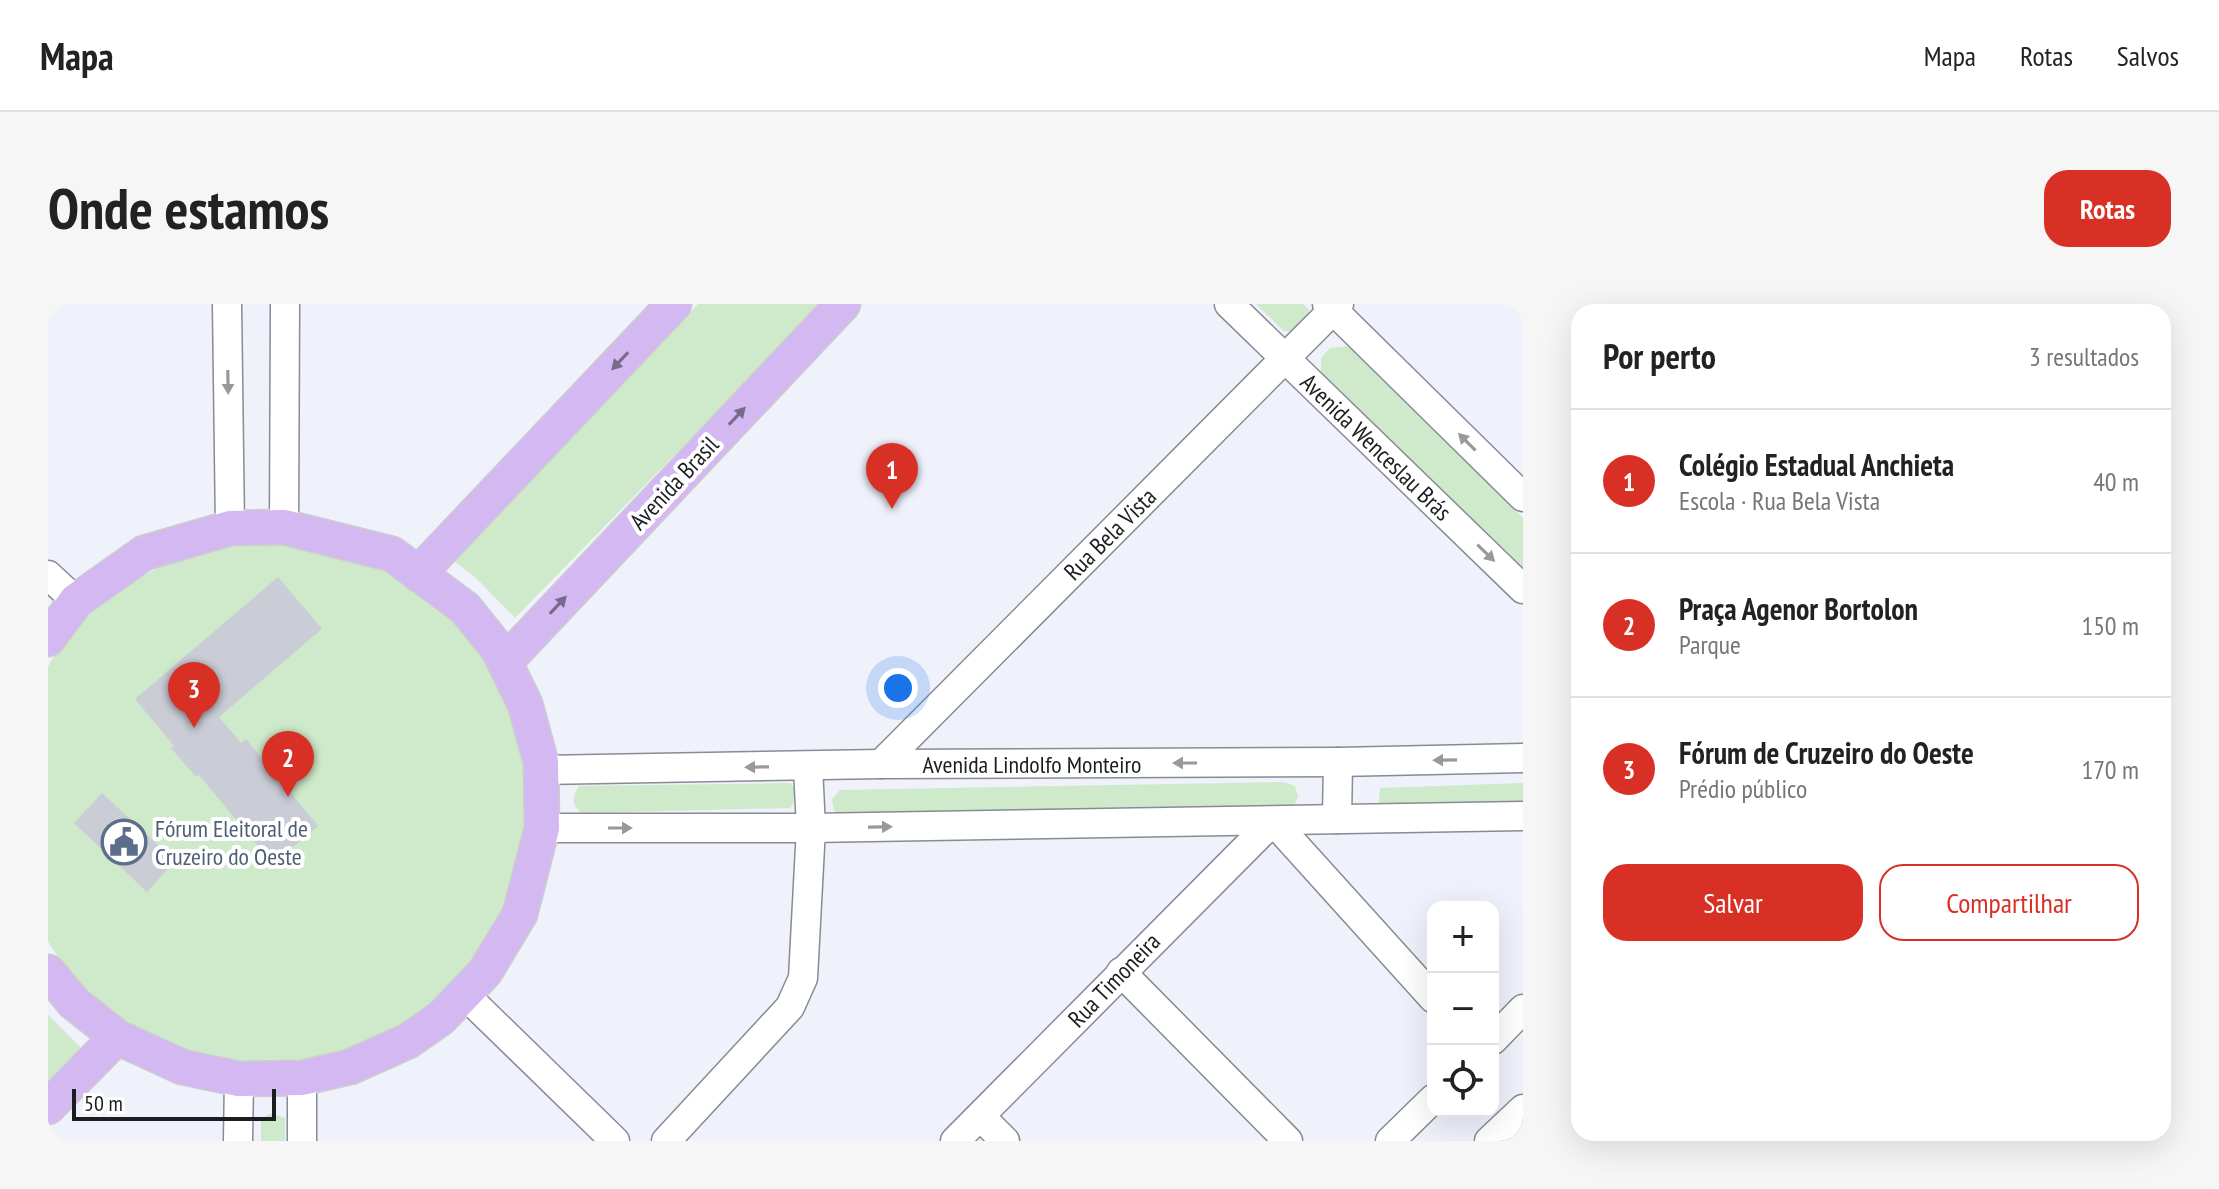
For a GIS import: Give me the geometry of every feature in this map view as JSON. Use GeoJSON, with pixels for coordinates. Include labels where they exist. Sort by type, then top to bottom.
{"type":"FeatureCollection","features":[{"type":"Feature","properties":{"kind":"main road"},"geometry":{"type":"LineString","coordinates":[[418,574],[674,304]]}},
{"type":"Feature","properties":{"kind":"main road","name":"Avenida Brasil"},"geometry":{"type":"LineString","coordinates":[[505,662],[843,304]]}},
{"type":"Feature","properties":{"kind":"main road"},"geometry":{"type":"LineString","coordinates":[[48,639],[76,601],[144,553],[230,528],[284,527],[392,554],[465,608],[498,649],[525,704],[542,770],[542,828],[520,914],[485,972],[441,1018],[408,1041],[350,1067],[302,1078],[239,1079],[182,1067],[117,1037],[74,1003],[48,972]]}},
{"type":"Feature","properties":{"kind":"main road"},"geometry":{"type":"LineString","coordinates":[[48,1107],[117,1037]]}},
{"type":"Feature","properties":{"kind":"street"},"geometry":{"type":"LineString","coordinates":[[227,304],[230,528]]}},
{"type":"Feature","properties":{"kind":"street"},"geometry":{"type":"LineString","coordinates":[[284,527],[285,304]]}},
{"type":"Feature","properties":{"kind":"street","name":"Avenida Wenceslau Brás"},"geometry":{"type":"LineString","coordinates":[[1229,304],[1523,589]]}},
{"type":"Feature","properties":{"kind":"street"},"geometry":{"type":"LineString","coordinates":[[1333,306],[1523,497]]}},
{"type":"Feature","properties":{"kind":"street","name":"Rua Bela Vista"},"geometry":{"type":"LineString","coordinates":[[881,764],[1285,359],[1333,306]]}},
{"type":"Feature","properties":{"kind":"street"},"geometry":{"type":"LineString","coordinates":[[48,575],[76,601]]}},
{"type":"Feature","properties":{"kind":"street","name":"Avenida Lindolfo Monteiro"},"geometry":{"type":"LineString","coordinates":[[542,770],[1523,758]]}},
{"type":"Feature","properties":{"kind":"street"},"geometry":{"type":"LineString","coordinates":[[1337,819],[1338,762]]}},
{"type":"Feature","properties":{"kind":"street"},"geometry":{"type":"LineString","coordinates":[[666,1141],[790,1007],[803,978],[811,828],[808,767]]}},
{"type":"Feature","properties":{"kind":"street"},"geometry":{"type":"LineString","coordinates":[[542,828],[811,828],[1523,816]]}},
{"type":"Feature","properties":{"kind":"street"},"geometry":{"type":"LineString","coordinates":[[1273,821],[1427,991]]}},
{"type":"Feature","properties":{"kind":"street","name":"Rua Timoneira"},"geometry":{"type":"LineString","coordinates":[[955,1141],[1273,821]]}},
{"type":"Feature","properties":{"kind":"street"},"geometry":{"type":"LineString","coordinates":[[1121,972],[1288,1141]]}},
{"type":"Feature","properties":{"kind":"street"},"geometry":{"type":"LineString","coordinates":[[464,994],[615,1141]]}},
{"type":"Feature","properties":{"kind":"street"},"geometry":{"type":"LineString","coordinates":[[1499,1034],[1523,1009]]}},
{"type":"Feature","properties":{"kind":"street"},"geometry":{"type":"LineString","coordinates":[[302,1078],[302,1141]]}},
{"type":"Feature","properties":{"kind":"street"},"geometry":{"type":"LineString","coordinates":[[238,1141],[239,1079]]}},
{"type":"Feature","properties":{"kind":"street"},"geometry":{"type":"LineString","coordinates":[[1390,1141],[1427,1105]]}},
{"type":"Feature","properties":{"kind":"street"},"geometry":{"type":"LineString","coordinates":[[1489,1141],[1523,1109]]}},
{"type":"Feature","properties":{"kind":"street"},"geometry":{"type":"LineString","coordinates":[[981,1117],[1005,1141]]}},
{"type":"Feature","properties":{"kind":"green space"},"geometry":{"type":"Polygon","coordinates":[[[698,304],[822,304],[515,618],[475,577],[451,559],[698,304]]]}},
{"type":"Feature","properties":{"kind":"green space"},"geometry":{"type":"Polygon","coordinates":[[[1256,304],[1303,304],[1309,310],[1307,321],[1298,331],[1284,331],[1256,304]]]}},
{"type":"Feature","properties":{"kind":"green space"},"geometry":{"type":"Polygon","coordinates":[[[1349,346],[1523,518],[1523,570],[1321,373],[1321,358],[1330,348],[1349,346]]]}},
{"type":"Feature","properties":{"kind":"green space"},"geometry":{"type":"Polygon","coordinates":[[[277,542],[378,566],[467,634],[514,717],[528,806],[511,894],[467,972],[398,1031],[310,1061],[204,1056],[157,1039],[135,1028],[95,998],[77,981],[48,941],[48,667],[52,659],[85,618],[126,585],[173,560],[224,546],[277,542]]]}},
{"type":"Feature","properties":{"kind":"green space"},"geometry":{"type":"Polygon","coordinates":[[[1283,782],[1295,786],[1298,797],[1294,806],[840,817],[834,810],[832,799],[840,790],[1283,782]]]}},
{"type":"Feature","properties":{"kind":"green space"},"geometry":{"type":"Polygon","coordinates":[[[791,783],[795,796],[790,808],[581,813],[574,800],[579,786],[791,783]]]}},
{"type":"Feature","properties":{"kind":"green space"},"geometry":{"type":"Polygon","coordinates":[[[1523,783],[1523,809],[1378,812],[1380,788],[1523,783]]]}},
{"type":"Feature","properties":{"kind":"green space"},"geometry":{"type":"Polygon","coordinates":[[[48,1015],[86,1053],[48,1091],[48,1015]]]}},
{"type":"Feature","properties":{"kind":"green space"},"geometry":{"type":"Polygon","coordinates":[[[272,1113],[285,1118],[285,1141],[261,1141],[261,1119],[272,1113]]]}},
{"type":"Feature","properties":{"kind":"building"},"geometry":{"type":"Polygon","coordinates":[[[278,577],[322,629],[219,717],[241,743],[246,739],[318,826],[273,864],[199,775],[196,777],[171,748],[174,746],[135,699],[278,577]]]}},
{"type":"Feature","properties":{"kind":"building","name":"Fórum Eleitoral de Cruzeiro do Oeste"},"geometry":{"type":"Polygon","coordinates":[[[102,793],[175,861],[147,892],[74,823],[102,793]]]}},
{"type":"Feature","properties":{"kind":"place","name":"Colégio Estadual Anchieta"},"geometry":{"type":"Point","coordinates":[892,509]}},
{"type":"Feature","properties":{"kind":"place","name":"Fórum de Cruzeiro do Oeste"},"geometry":{"type":"Point","coordinates":[194,728]}},
{"type":"Feature","properties":{"kind":"place","name":"Praça Agenor Bortolon"},"geometry":{"type":"Point","coordinates":[288,797]}},
{"type":"Feature","properties":{"kind":"place","name":"Fórum Eleitoral de Cruzeiro do Oeste"},"geometry":{"type":"Point","coordinates":[124,842]}}]}
